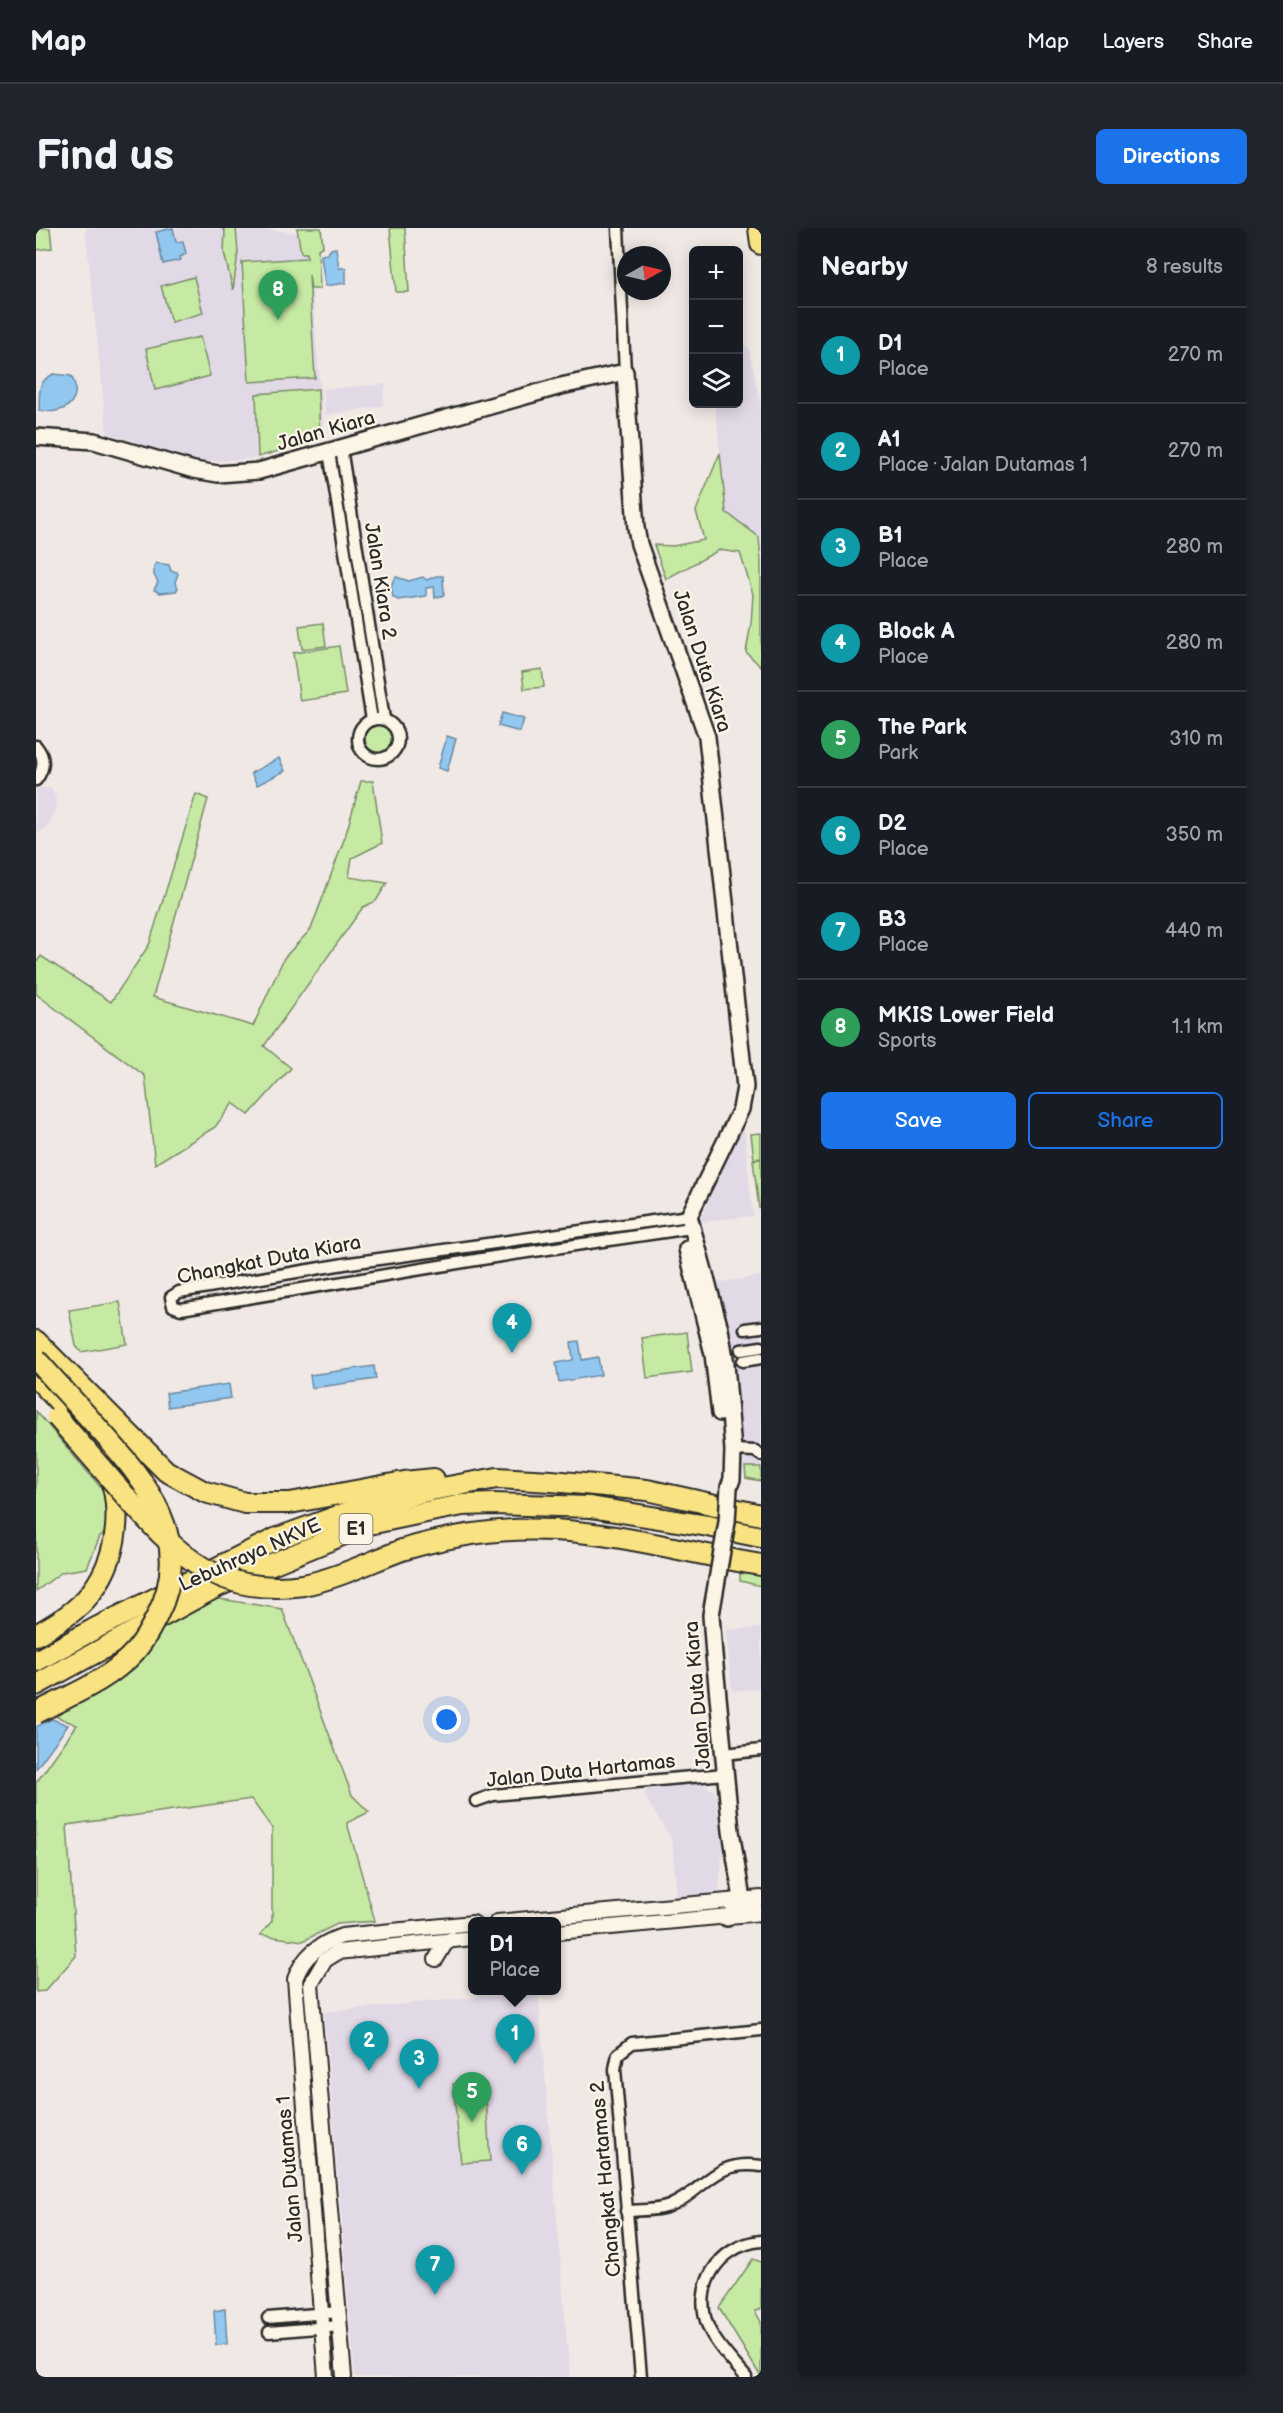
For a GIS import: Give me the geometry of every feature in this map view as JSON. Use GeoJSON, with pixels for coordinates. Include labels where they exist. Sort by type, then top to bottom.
{"type":"FeatureCollection","features":[{"type":"Feature","properties":{"kind":"highway"},"geometry":{"type":"LineString","coordinates":[[759,228],[761,244]]}},
{"type":"Feature","properties":{"kind":"highway"},"geometry":{"type":"LineString","coordinates":[[36,1341],[166,1471],[205,1492],[245,1503],[290,1503],[404,1482],[454,1477],[497,1478]]}},
{"type":"Feature","properties":{"kind":"highway"},"geometry":{"type":"LineString","coordinates":[[36,1359],[146,1484],[160,1509],[171,1555],[170,1580],[162,1607],[145,1641],[123,1663],[103,1677],[36,1713]]}},
{"type":"Feature","properties":{"kind":"highway"},"geometry":{"type":"LineString","coordinates":[[36,1377],[86,1433],[101,1455],[117,1500],[117,1521],[114,1546],[102,1577],[84,1601],[59,1622],[36,1635]]}},
{"type":"Feature","properties":{"kind":"highway"},"geometry":{"type":"LineString","coordinates":[[36,1394],[165,1540],[196,1565],[222,1577],[250,1585],[279,1587],[305,1584],[436,1539],[472,1533],[554,1530],[597,1535],[761,1565]]}},
{"type":"Feature","properties":{"kind":"highway","name":"Lebuhraya NKVE"},"geometry":{"type":"LineString","coordinates":[[36,1660],[275,1539],[363,1506],[426,1491],[497,1478],[647,1490],[761,1515]]}},
{"type":"Feature","properties":{"kind":"highway","name":"Lebuhraya NKVE"},"geometry":{"type":"LineString","coordinates":[[36,1685],[218,1586],[369,1524],[463,1505],[527,1504],[590,1507],[761,1537]]}},
{"type":"Feature","properties":{"kind":"main road","name":"Jalan Kiara"},"geometry":{"type":"LineString","coordinates":[[36,437],[94,441],[194,470],[218,474],[260,471],[561,386],[625,372]]}},
{"type":"Feature","properties":{"kind":"main road","name":"Jalan Duta Kiara"},"geometry":{"type":"LineString","coordinates":[[625,372],[639,544],[707,737],[745,1088],[741,1109],[687,1219],[720,1329],[724,1480],[729,1487]]}},
{"type":"Feature","properties":{"kind":"main road","name":"Jalan Duta Kiara"},"geometry":{"type":"LineString","coordinates":[[719,1359],[733,1450],[727,1522],[711,1615],[727,1754],[725,1774],[742,1899]]}},
{"type":"Feature","properties":{"kind":"main road"},"geometry":{"type":"LineString","coordinates":[[742,1899],[752,1910],[761,1908]]}},
{"type":"Feature","properties":{"kind":"main road"},"geometry":{"type":"LineString","coordinates":[[728,1918],[740,1908],[742,1899]]}},
{"type":"Feature","properties":{"kind":"street","name":"Jalan Duta Kiara"},"geometry":{"type":"LineString","coordinates":[[618,228],[625,372]]}},
{"type":"Feature","properties":{"kind":"street","name":"Jalan Kiara 2"},"geometry":{"type":"LineString","coordinates":[[335,450],[384,719]]}},
{"type":"Feature","properties":{"kind":"street","name":"Jalan Kiara 2"},"geometry":{"type":"LineString","coordinates":[[335,450],[372,720]]}},
{"type":"Feature","properties":{"kind":"street"},"geometry":{"type":"LineString","coordinates":[[384,719],[395,728],[398,741],[392,754],[381,759],[374,759],[363,752],[358,740],[362,728],[372,720],[384,719]]}},
{"type":"Feature","properties":{"kind":"street"},"geometry":{"type":"LineString","coordinates":[[36,746],[41,752],[43,766],[36,780]]}},
{"type":"Feature","properties":{"kind":"street","name":"Changkat Duta Kiara"},"geometry":{"type":"LineString","coordinates":[[687,1219],[494,1257],[181,1309],[173,1306],[171,1300],[171,1297],[179,1292],[343,1264],[687,1219]]}},
{"type":"Feature","properties":{"kind":"street"},"geometry":{"type":"LineString","coordinates":[[745,1329],[761,1327]]}},
{"type":"Feature","properties":{"kind":"street"},"geometry":{"type":"LineString","coordinates":[[761,1347],[742,1355],[761,1358]]}},
{"type":"Feature","properties":{"kind":"street"},"geometry":{"type":"LineString","coordinates":[[733,1450],[756,1451],[761,1455]]}},
{"type":"Feature","properties":{"kind":"street"},"geometry":{"type":"LineString","coordinates":[[727,1754],[761,1750]]}},
{"type":"Feature","properties":{"kind":"street","name":"Jalan Duta Hartamas"},"geometry":{"type":"LineString","coordinates":[[477,1801],[493,1795],[725,1774]]}},
{"type":"Feature","properties":{"kind":"street"},"geometry":{"type":"LineString","coordinates":[[550,1917],[742,1899]]}},
{"type":"Feature","properties":{"kind":"street"},"geometry":{"type":"LineString","coordinates":[[561,1932],[728,1918],[761,1908]]}},
{"type":"Feature","properties":{"kind":"street","name":"Jalan Dutamas 1"},"geometry":{"type":"LineString","coordinates":[[326,2377],[295,1979],[304,1960],[323,1943],[342,1936],[468,1923]]}},
{"type":"Feature","properties":{"kind":"street"},"geometry":{"type":"LineString","coordinates":[[436,1959],[445,1944],[452,1939],[468,1938]]}},
{"type":"Feature","properties":{"kind":"street","name":"Jalan Dutamas 1"},"geometry":{"type":"LineString","coordinates":[[344,2377],[310,1984],[325,1960],[338,1952],[452,1939]]}},
{"type":"Feature","properties":{"kind":"street","name":"Changkat Hartamas 2"},"geometry":{"type":"LineString","coordinates":[[641,2377],[615,2069],[618,2054],[632,2043],[761,2030]]}},
{"type":"Feature","properties":{"kind":"street"},"geometry":{"type":"LineString","coordinates":[[626,2211],[667,2207],[723,2168],[736,2165],[761,2166]]}},
{"type":"Feature","properties":{"kind":"street"},"geometry":{"type":"LineString","coordinates":[[746,2377],[719,2345],[709,2328],[703,2308],[704,2288],[711,2270],[727,2253],[741,2245],[761,2241]]}},
{"type":"Feature","properties":{"kind":"street"},"geometry":{"type":"LineString","coordinates":[[291,2316],[292,2330]]}},
{"type":"Feature","properties":{"kind":"street"},"geometry":{"type":"LineString","coordinates":[[268,2318],[291,2316],[321,2321]]}},
{"type":"Feature","properties":{"kind":"street"},"geometry":{"type":"LineString","coordinates":[[269,2332],[292,2330],[321,2321],[339,2319]]}},
{"type":"Feature","properties":{"kind":"shaded area"},"geometry":{"type":"Polygon","coordinates":[[[85,228],[253,228],[308,234],[324,438],[251,459],[196,462],[107,433],[85,228]]]}},
{"type":"Feature","properties":{"kind":"shaded area"},"geometry":{"type":"Polygon","coordinates":[[[748,346],[761,406],[761,539],[726,512],[715,408],[743,408],[743,347],[748,346]]]}},
{"type":"Feature","properties":{"kind":"shaded area"},"geometry":{"type":"Polygon","coordinates":[[[386,384],[382,406],[325,415],[324,389],[386,384]]]}},
{"type":"Feature","properties":{"kind":"shaded area"},"geometry":{"type":"Polygon","coordinates":[[[36,788],[50,788],[56,797],[55,810],[48,826],[36,835],[36,788]]]}},
{"type":"Feature","properties":{"kind":"shaded area"},"geometry":{"type":"Polygon","coordinates":[[[743,1122],[753,1216],[699,1222],[706,1207],[743,1122]]]}},
{"type":"Feature","properties":{"kind":"shaded area"},"geometry":{"type":"Polygon","coordinates":[[[761,1276],[761,1467],[745,1467],[717,1283],[761,1276]]]}},
{"type":"Feature","properties":{"kind":"shaded area"},"geometry":{"type":"Polygon","coordinates":[[[761,1628],[761,1688],[732,1691],[726,1630],[761,1628]]]}},
{"type":"Feature","properties":{"kind":"shaded area"},"geometry":{"type":"Polygon","coordinates":[[[699,1783],[715,1791],[723,1850],[718,1896],[677,1901],[672,1840],[645,1797],[645,1790],[699,1783]]]}},
{"type":"Feature","properties":{"kind":"shaded area"},"geometry":{"type":"Polygon","coordinates":[[[497,1995],[538,1995],[570,2377],[355,2377],[324,2012],[497,1995]]]}},
{"type":"Feature","properties":{"kind":"green space"},"geometry":{"type":"Polygon","coordinates":[[[36,228],[50,228],[52,248],[36,250],[36,228]]]}},
{"type":"Feature","properties":{"kind":"green space"},"geometry":{"type":"Polygon","coordinates":[[[222,228],[236,228],[238,253],[233,290],[224,252],[225,231],[222,228]]]}},
{"type":"Feature","properties":{"kind":"green space"},"geometry":{"type":"Polygon","coordinates":[[[297,228],[321,228],[323,246],[318,249],[320,289],[311,289],[309,275],[315,378],[249,382],[242,262],[307,258],[307,253],[301,253],[297,228]]]}},
{"type":"Feature","properties":{"kind":"green space"},"geometry":{"type":"Polygon","coordinates":[[[390,228],[405,228],[409,292],[396,292],[390,228]]]}},
{"type":"Feature","properties":{"kind":"green space"},"geometry":{"type":"Polygon","coordinates":[[[194,277],[203,313],[171,322],[161,286],[194,277]]]}},
{"type":"Feature","properties":{"kind":"green space"},"geometry":{"type":"Polygon","coordinates":[[[200,337],[210,376],[155,390],[146,349],[200,337]]]}},
{"type":"Feature","properties":{"kind":"green space"},"geometry":{"type":"Polygon","coordinates":[[[318,389],[320,439],[258,457],[256,394],[318,389]]]}},
{"type":"Feature","properties":{"kind":"green space"},"geometry":{"type":"Polygon","coordinates":[[[720,453],[726,512],[759,537],[761,667],[746,652],[753,594],[740,553],[719,550],[666,579],[654,545],[673,546],[704,540],[696,511],[720,453]]]}},
{"type":"Feature","properties":{"kind":"green space"},"geometry":{"type":"Polygon","coordinates":[[[323,623],[326,646],[302,649],[299,626],[323,623]]]}},
{"type":"Feature","properties":{"kind":"green space"},"geometry":{"type":"Polygon","coordinates":[[[339,646],[346,694],[300,701],[293,653],[339,646]]]}},
{"type":"Feature","properties":{"kind":"green space"},"geometry":{"type":"Polygon","coordinates":[[[542,669],[544,687],[524,689],[522,672],[542,669]]]}},
{"type":"Feature","properties":{"kind":"green space"},"geometry":{"type":"Polygon","coordinates":[[[379,725],[389,729],[393,739],[389,749],[379,753],[369,749],[365,739],[369,729],[379,725]]]}},
{"type":"Feature","properties":{"kind":"green space"},"geometry":{"type":"Polygon","coordinates":[[[361,781],[373,781],[382,843],[352,858],[349,877],[387,883],[376,901],[363,907],[264,1046],[291,1068],[249,1115],[233,1103],[215,1127],[155,1164],[145,1076],[36,994],[36,963],[41,956],[111,1002],[149,945],[196,794],[208,799],[153,997],[253,1026],[284,958],[311,929],[345,837],[361,781]]]}},
{"type":"Feature","properties":{"kind":"green space"},"geometry":{"type":"Polygon","coordinates":[[[761,1133],[761,1158],[754,1159],[751,1134],[761,1133]]]}},
{"type":"Feature","properties":{"kind":"green space"},"geometry":{"type":"Polygon","coordinates":[[[761,1159],[761,1207],[759,1208],[753,1160],[761,1159]]]}},
{"type":"Feature","properties":{"kind":"green space"},"geometry":{"type":"Polygon","coordinates":[[[120,1302],[127,1344],[81,1352],[76,1346],[69,1310],[120,1302]]]}},
{"type":"Feature","properties":{"kind":"green space"},"geometry":{"type":"Polygon","coordinates":[[[687,1332],[692,1372],[647,1378],[642,1338],[687,1332]]]}},
{"type":"Feature","properties":{"kind":"green space"},"geometry":{"type":"Polygon","coordinates":[[[36,1411],[108,1496],[108,1531],[100,1536],[87,1568],[62,1572],[36,1591],[36,1411]]]}},
{"type":"Feature","properties":{"kind":"green space"},"geometry":{"type":"Polygon","coordinates":[[[745,1467],[761,1467],[761,1481],[746,1478],[745,1467]]]}},
{"type":"Feature","properties":{"kind":"green space"},"geometry":{"type":"Polygon","coordinates":[[[740,1573],[761,1576],[761,1586],[740,1581],[740,1573]]]}},
{"type":"Feature","properties":{"kind":"green space"},"geometry":{"type":"Polygon","coordinates":[[[214,1598],[282,1609],[352,1795],[369,1812],[347,1823],[375,1921],[337,1924],[303,1941],[260,1935],[272,1921],[272,1828],[251,1799],[67,1825],[76,1956],[45,1991],[36,1992],[36,1783],[77,1725],[53,1715],[144,1656],[159,1629],[214,1598]]]}},
{"type":"Feature","properties":{"kind":"green space"},"geometry":{"type":"Polygon","coordinates":[[[485,2083],[490,2161],[461,2163],[453,2084],[485,2083]]]}},
{"type":"Feature","properties":{"kind":"green space"},"geometry":{"type":"Polygon","coordinates":[[[753,2259],[761,2262],[761,2309],[755,2311],[761,2322],[761,2377],[719,2308],[753,2259]]]}},
{"type":"Feature","properties":{"kind":"water"},"geometry":{"type":"Polygon","coordinates":[[[173,228],[176,242],[183,241],[186,254],[180,257],[181,260],[163,264],[156,232],[173,228]]]}},
{"type":"Feature","properties":{"kind":"water"},"geometry":{"type":"Polygon","coordinates":[[[336,248],[339,268],[346,268],[346,283],[325,286],[321,255],[336,248]]]}},
{"type":"Feature","properties":{"kind":"water"},"geometry":{"type":"Polygon","coordinates":[[[54,374],[71,376],[75,385],[73,399],[63,409],[48,412],[39,410],[39,393],[42,384],[54,374]]]}},
{"type":"Feature","properties":{"kind":"water"},"geometry":{"type":"Polygon","coordinates":[[[156,563],[169,565],[171,571],[177,572],[175,582],[178,588],[176,591],[160,593],[154,590],[158,582],[154,575],[156,563]]]}},
{"type":"Feature","properties":{"kind":"water"},"geometry":{"type":"Polygon","coordinates":[[[443,576],[444,595],[435,598],[434,587],[426,588],[426,596],[398,600],[393,597],[391,585],[396,577],[409,581],[423,577],[427,580],[443,576]]]}},
{"type":"Feature","properties":{"kind":"water"},"geometry":{"type":"Polygon","coordinates":[[[502,713],[524,719],[520,732],[498,726],[502,713]]]}},
{"type":"Feature","properties":{"kind":"water"},"geometry":{"type":"Polygon","coordinates":[[[447,736],[456,739],[447,771],[438,768],[447,736]]]}},
{"type":"Feature","properties":{"kind":"water"},"geometry":{"type":"Polygon","coordinates":[[[279,758],[285,771],[257,785],[251,773],[279,758]]]}},
{"type":"Feature","properties":{"kind":"water"},"geometry":{"type":"Polygon","coordinates":[[[579,1341],[582,1360],[598,1357],[601,1375],[559,1382],[556,1363],[573,1360],[571,1342],[579,1341]]]}},
{"type":"Feature","properties":{"kind":"water"},"geometry":{"type":"Polygon","coordinates":[[[374,1366],[376,1379],[312,1388],[310,1375],[374,1366]]]}},
{"type":"Feature","properties":{"kind":"water"},"geometry":{"type":"Polygon","coordinates":[[[229,1384],[231,1398],[168,1407],[166,1393],[229,1384]]]}},
{"type":"Feature","properties":{"kind":"water"},"geometry":{"type":"Polygon","coordinates":[[[52,1719],[68,1725],[36,1769],[36,1727],[52,1719]]]}},
{"type":"Feature","properties":{"kind":"water"},"geometry":{"type":"Polygon","coordinates":[[[225,2309],[227,2344],[216,2345],[214,2311],[225,2309]]]}},
{"type":"Feature","properties":{"kind":"place","name":"MKIS Lower Field"},"geometry":{"type":"Point","coordinates":[278,320]}},
{"type":"Feature","properties":{"kind":"place","name":"Block A"},"geometry":{"type":"Point","coordinates":[512,1353]}},
{"type":"Feature","properties":{"kind":"place","name":"D1"},"geometry":{"type":"Point","coordinates":[515,2064]}},
{"type":"Feature","properties":{"kind":"place","name":"A1"},"geometry":{"type":"Point","coordinates":[369,2071]}},
{"type":"Feature","properties":{"kind":"place","name":"B1"},"geometry":{"type":"Point","coordinates":[419,2089]}},
{"type":"Feature","properties":{"kind":"place","name":"The Park"},"geometry":{"type":"Point","coordinates":[472,2122]}},
{"type":"Feature","properties":{"kind":"place","name":"D2"},"geometry":{"type":"Point","coordinates":[522,2175]}},
{"type":"Feature","properties":{"kind":"place","name":"B3"},"geometry":{"type":"Point","coordinates":[435,2295]}}]}
